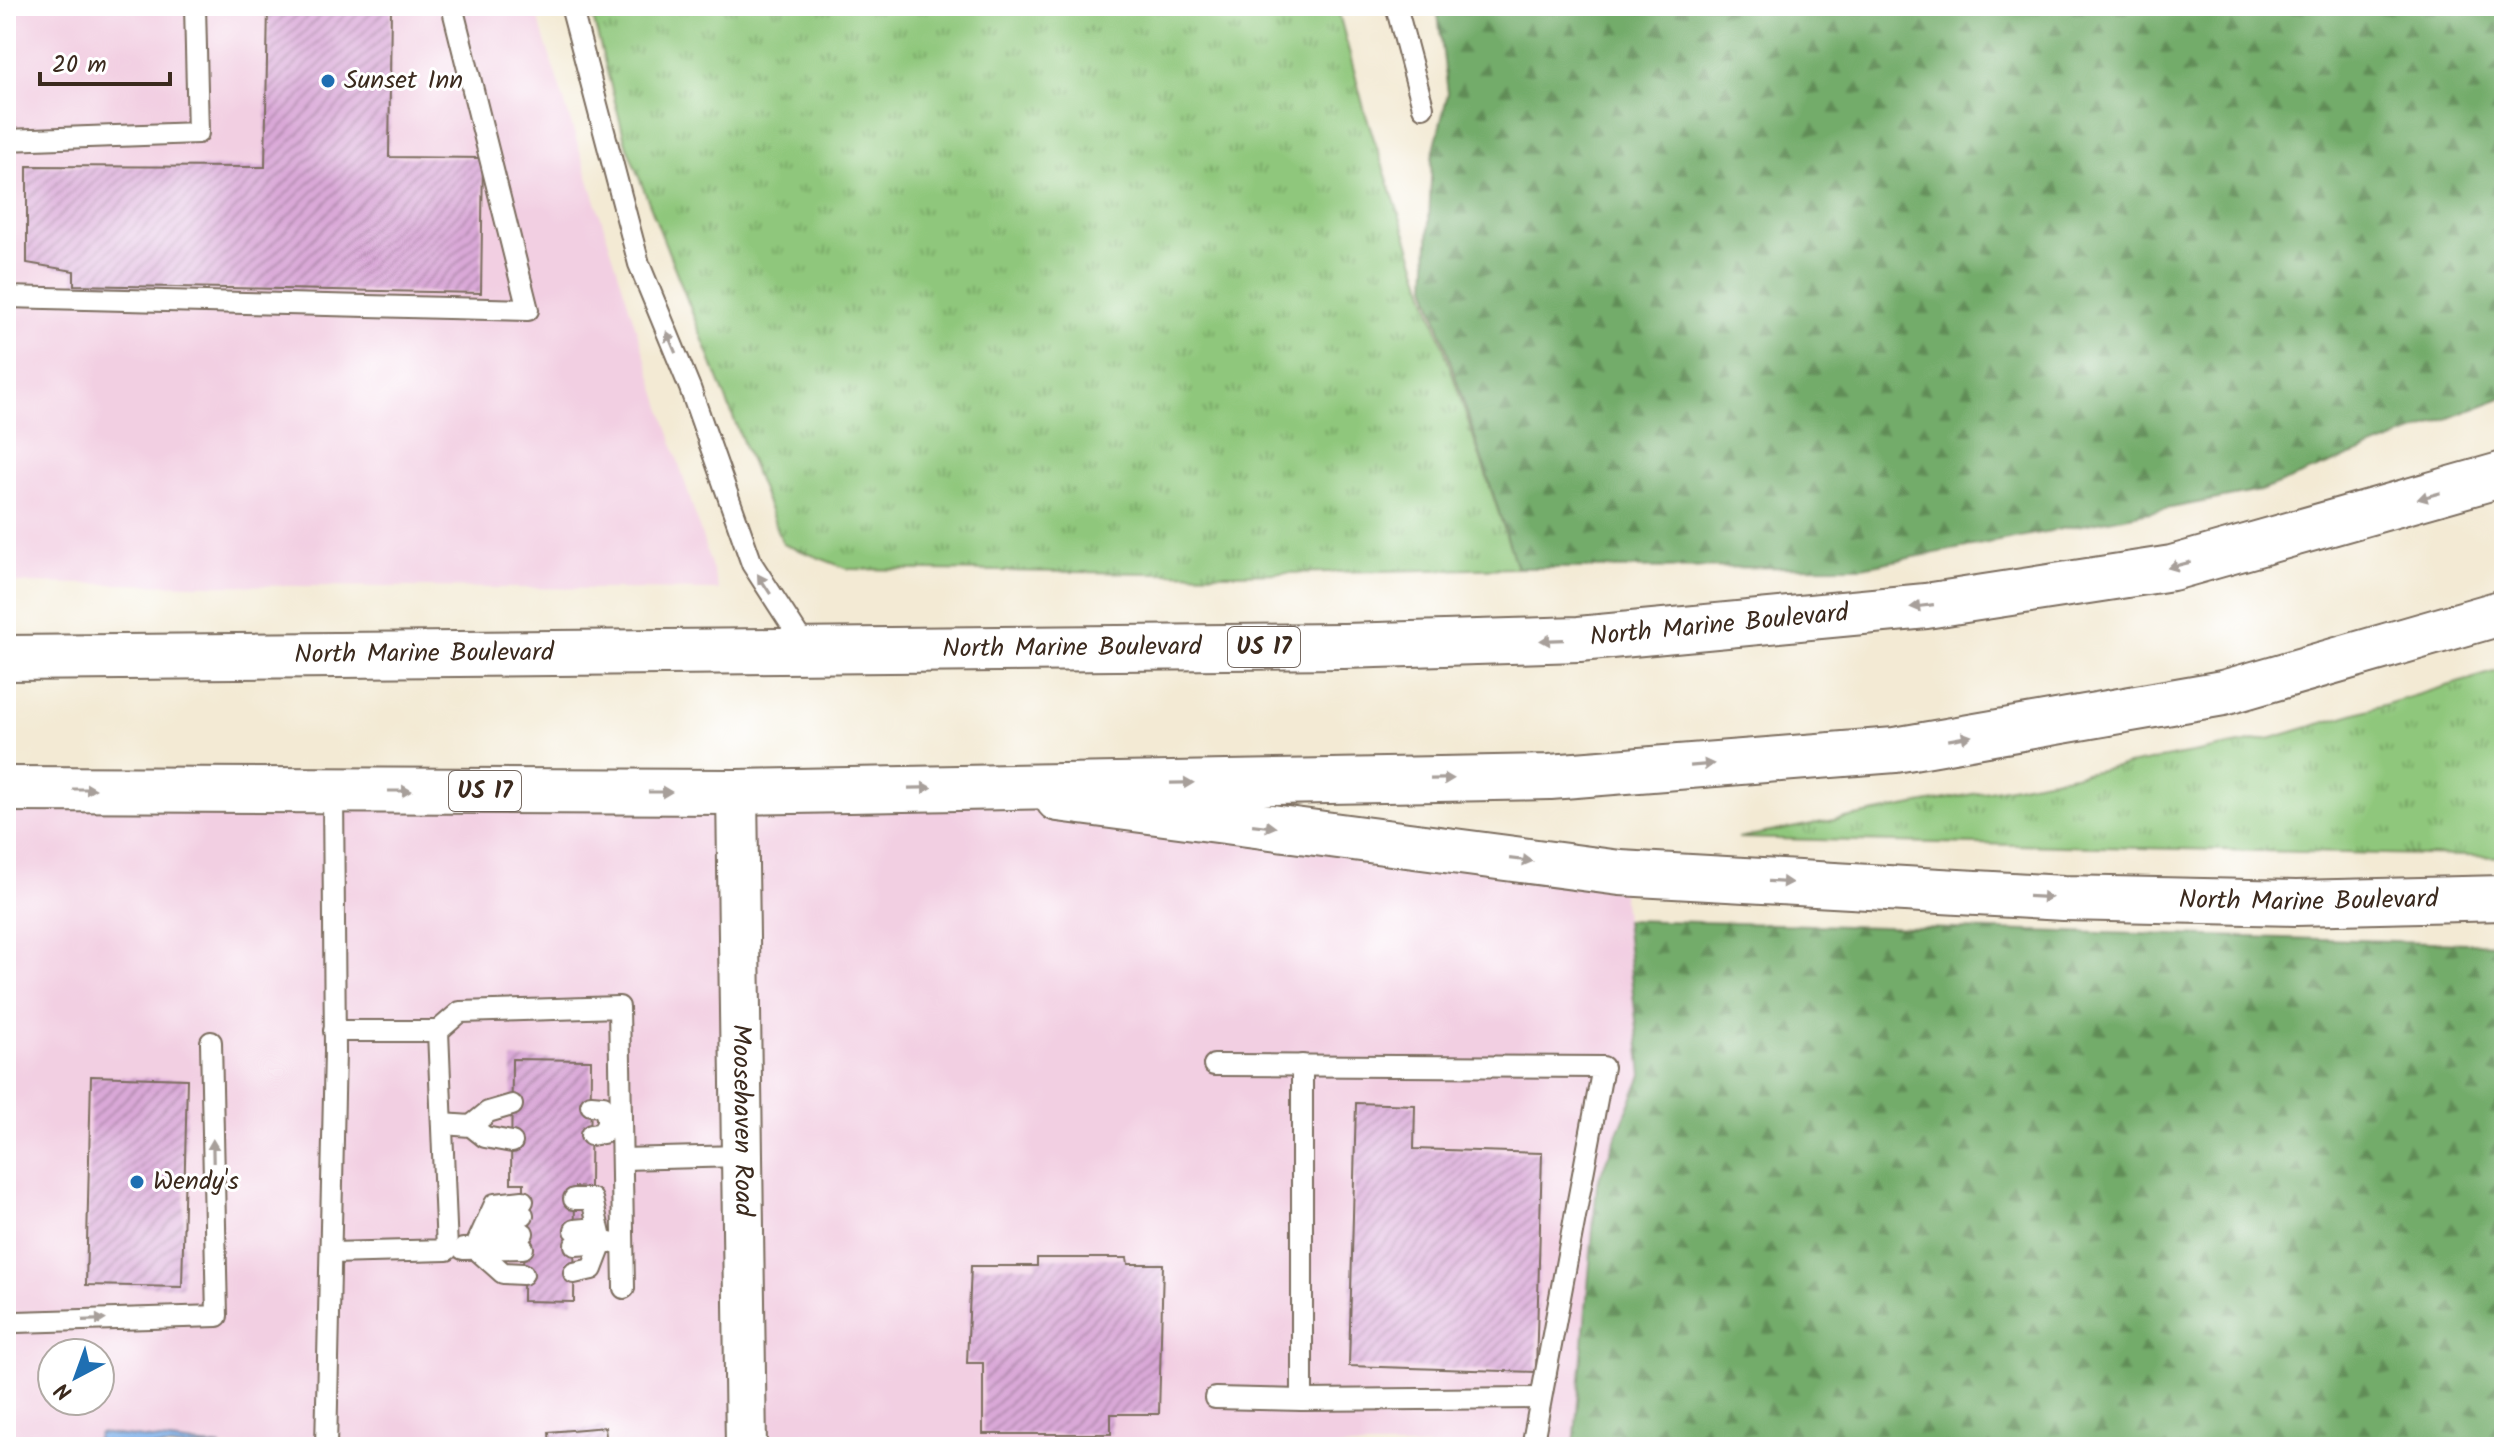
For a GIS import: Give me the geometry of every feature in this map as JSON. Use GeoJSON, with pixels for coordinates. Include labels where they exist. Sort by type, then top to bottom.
{"type":"FeatureCollection","features":[{"type":"Feature","properties":{"kind":"main road","name":"North Marine Boulevard"},"geometry":{"type":"LineString","coordinates":[[6,658],[1344,646],[1579,639],[1926,606],[2172,568],[2504,474]]}},
{"type":"Feature","properties":{"kind":"main road","name":"US 17"},"geometry":{"type":"LineString","coordinates":[[964,787],[1550,777],[1895,750],[2223,693],[2504,612]]}},
{"type":"Feature","properties":{"kind":"main road","name":"North Marine Boulevard"},"geometry":{"type":"LineString","coordinates":[[6,789],[737,792],[964,787],[1620,873],[2064,898],[2296,903],[2504,898]]}},
{"type":"Feature","properties":{"kind":"street","name":"Moosehaven Road"},"geometry":{"type":"LineString","coordinates":[[737,792],[746,1447]]}},
{"type":"Feature","properties":{"kind":"lane"},"geometry":{"type":"LineString","coordinates":[[6,140],[198,133],[195,6]]}},
{"type":"Feature","properties":{"kind":"lane"},"geometry":{"type":"LineString","coordinates":[[6,297],[528,310],[452,6]]}},
{"type":"Feature","properties":{"kind":"lane"},"geometry":{"type":"LineString","coordinates":[[571,6],[639,264],[690,388],[752,564],[807,649]]}},
{"type":"Feature","properties":{"kind":"lane"},"geometry":{"type":"LineString","coordinates":[[1396,6],[1423,107]]}},
{"type":"Feature","properties":{"kind":"lane"},"geometry":{"type":"LineString","coordinates":[[326,1447],[334,1031],[333,790]]}},
{"type":"Feature","properties":{"kind":"lane"},"geometry":{"type":"LineString","coordinates":[[334,1031],[438,1031],[460,1012],[619,1007],[615,1118],[622,1159],[624,1288]]}},
{"type":"Feature","properties":{"kind":"lane"},"geometry":{"type":"LineString","coordinates":[[438,1031],[447,1250]]}},
{"type":"Feature","properties":{"kind":"lane"},"geometry":{"type":"LineString","coordinates":[[16,1322],[217,1316],[211,1042]]}},
{"type":"Feature","properties":{"kind":"lane"},"geometry":{"type":"LineString","coordinates":[[1214,1065],[1603,1067],[1532,1447]]}},
{"type":"Feature","properties":{"kind":"lane"},"geometry":{"type":"LineString","coordinates":[[1302,1065],[1302,1400]]}},
{"type":"Feature","properties":{"kind":"lane"},"geometry":{"type":"LineString","coordinates":[[471,1126],[488,1112],[512,1105]]}},
{"type":"Feature","properties":{"kind":"lane"},"geometry":{"type":"LineString","coordinates":[[591,1105],[603,1106],[615,1118]]}},
{"type":"Feature","properties":{"kind":"lane"},"geometry":{"type":"LineString","coordinates":[[591,1135],[603,1133],[615,1118]]}},
{"type":"Feature","properties":{"kind":"lane"},"geometry":{"type":"LineString","coordinates":[[442,1124],[471,1126],[485,1137],[512,1142]]}},
{"type":"Feature","properties":{"kind":"lane"},"geometry":{"type":"LineString","coordinates":[[622,1159],[741,1156]]}},
{"type":"Feature","properties":{"kind":"lane"},"geometry":{"type":"LineString","coordinates":[[574,1273],[592,1269],[602,1243],[592,1199],[575,1221],[602,1243],[623,1242]]}},
{"type":"Feature","properties":{"kind":"lane"},"geometry":{"type":"LineString","coordinates":[[331,1253],[475,1248],[523,1224],[506,1218],[475,1248]]}},
{"type":"Feature","properties":{"kind":"lane"},"geometry":{"type":"LineString","coordinates":[[475,1248],[503,1273],[523,1274]]}},
{"type":"Feature","properties":{"kind":"lane"},"geometry":{"type":"LineString","coordinates":[[1215,1398],[1540,1398]]}},
{"type":"Feature","properties":{"kind":"shaded area"},"geometry":{"type":"Polygon","coordinates":[[[6,6],[534,6],[719,590],[6,583],[6,6]]]}},
{"type":"Feature","properties":{"kind":"shaded area"},"geometry":{"type":"Polygon","coordinates":[[[964,787],[1620,873],[1642,1075],[1597,1183],[1574,1447],[6,1447],[6,789],[964,787]]]}},
{"type":"Feature","properties":{"kind":"green space"},"geometry":{"type":"Polygon","coordinates":[[[590,6],[1337,6],[1365,112],[1517,568],[1233,574],[848,569],[783,544],[626,144],[590,6]]]}},
{"type":"Feature","properties":{"kind":"green space"},"geometry":{"type":"Polygon","coordinates":[[[1437,6],[2504,6],[2504,397],[2260,491],[1862,567],[1517,568],[1426,285],[1432,158],[1448,93],[1437,6]]]}},
{"type":"Feature","properties":{"kind":"green space"},"geometry":{"type":"Polygon","coordinates":[[[2504,669],[2504,857],[1738,838],[2272,738],[2504,669]]]}},
{"type":"Feature","properties":{"kind":"green space"},"geometry":{"type":"Polygon","coordinates":[[[1625,920],[2504,944],[2504,1447],[1574,1447],[1597,1183],[1642,1075],[1625,920]]]}},
{"type":"Feature","properties":{"kind":"water"},"geometry":{"type":"Polygon","coordinates":[[[99,1433],[221,1447],[94,1447],[99,1433]]]}},
{"type":"Feature","properties":{"kind":"building","name":"Sunset Inn"},"geometry":{"type":"Polygon","coordinates":[[[268,6],[391,6],[389,157],[483,158],[481,293],[74,285],[74,271],[27,263],[27,166],[265,167],[268,6]]]}},
{"type":"Feature","properties":{"kind":"building"},"geometry":{"type":"Polygon","coordinates":[[[512,1059],[591,1060],[590,1188],[575,1187],[574,1302],[523,1301],[524,1183],[511,1183],[512,1059]]]}},
{"type":"Feature","properties":{"kind":"building","name":"Wendy's"},"geometry":{"type":"Polygon","coordinates":[[[91,1076],[187,1079],[182,1287],[86,1285],[91,1076]]]}},
{"type":"Feature","properties":{"kind":"building"},"geometry":{"type":"Polygon","coordinates":[[[1356,1103],[1415,1105],[1414,1149],[1542,1153],[1536,1372],[1349,1366],[1356,1103]]]}},
{"type":"Feature","properties":{"kind":"building"},"geometry":{"type":"Polygon","coordinates":[[[1037,1258],[1127,1258],[1128,1264],[1163,1264],[1159,1414],[1111,1414],[1111,1434],[983,1434],[983,1363],[967,1363],[971,1266],[1037,1266],[1037,1258]]]}},
{"type":"Feature","properties":{"kind":"building"},"geometry":{"type":"Polygon","coordinates":[[[605,1427],[607,1447],[550,1447],[549,1432],[605,1427]]]}},
{"type":"Feature","properties":{"kind":"place","name":"Sunset Inn"},"geometry":{"type":"Point","coordinates":[328,81]}},
{"type":"Feature","properties":{"kind":"place","name":"Wendy's"},"geometry":{"type":"Point","coordinates":[137,1182]}}]}
